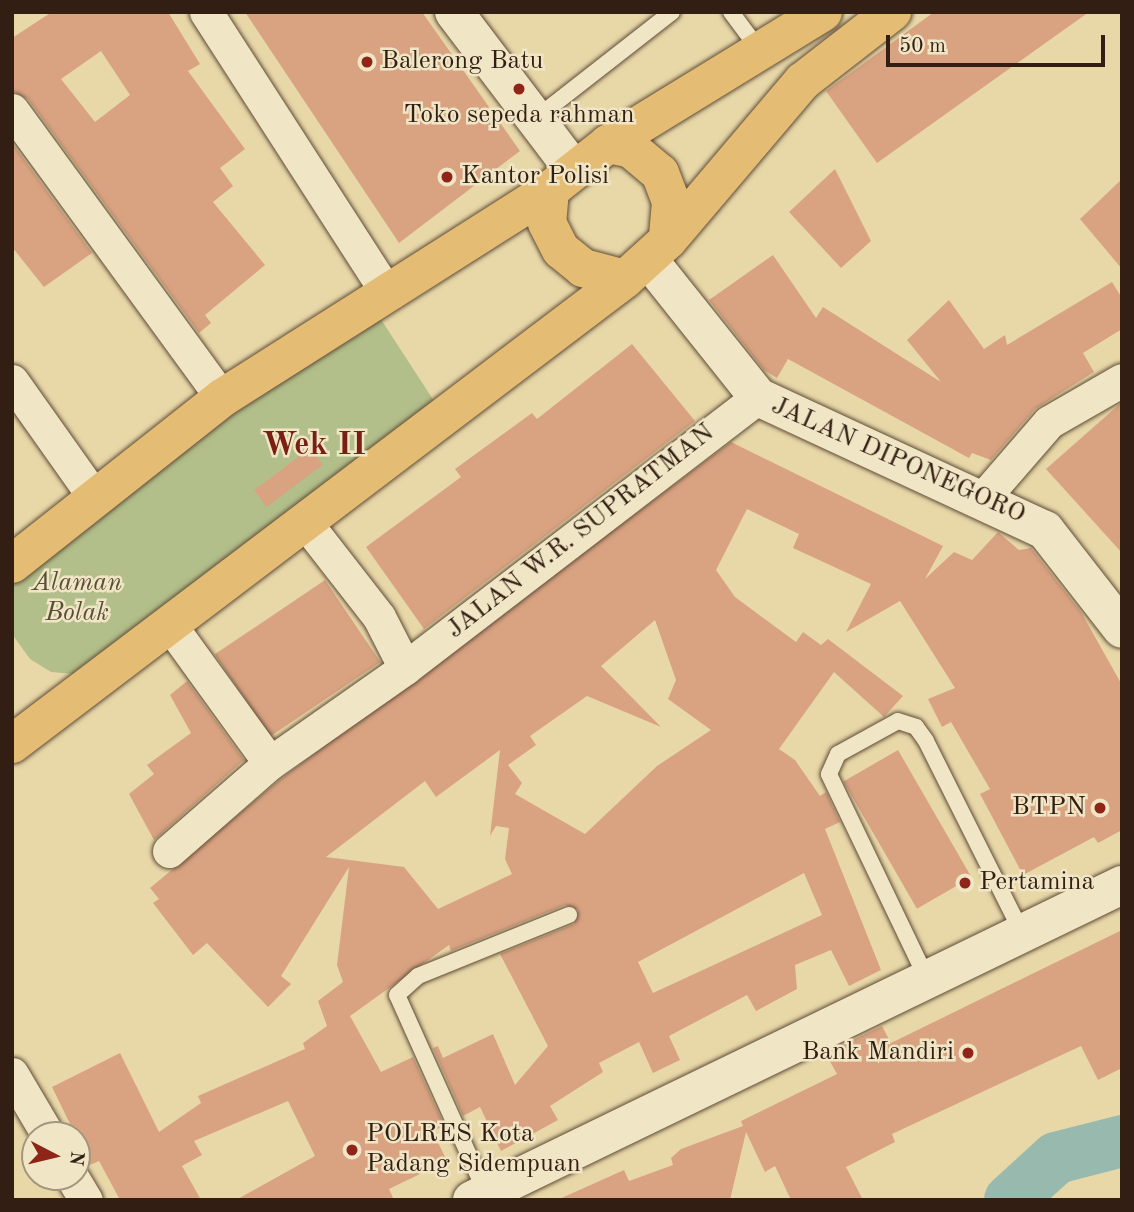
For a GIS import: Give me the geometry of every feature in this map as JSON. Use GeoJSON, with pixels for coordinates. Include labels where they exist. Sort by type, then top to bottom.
{"type":"FeatureCollection","features":[{"type":"Feature","properties":{"kind":"highway"},"geometry":{"type":"LineString","coordinates":[[12,564],[222,398],[385,290],[562,180],[608,144],[823,12]]}},
{"type":"Feature","properties":{"kind":"highway"},"geometry":{"type":"LineString","coordinates":[[12,744],[305,523],[647,259],[791,93],[892,12]]}},
{"type":"Feature","properties":{"kind":"highway"},"geometry":{"type":"LineString","coordinates":[[608,144],[631,149],[660,173],[671,202],[647,259]]}},
{"type":"Feature","properties":{"kind":"highway"},"geometry":{"type":"LineString","coordinates":[[562,180],[547,223],[561,250],[583,268],[647,259]]}},
{"type":"Feature","properties":{"kind":"street"},"geometry":{"type":"LineString","coordinates":[[206,12],[385,290]]}},
{"type":"Feature","properties":{"kind":"street"},"geometry":{"type":"LineString","coordinates":[[454,12],[535,119],[562,180]]}},
{"type":"Feature","properties":{"kind":"street"},"geometry":{"type":"LineString","coordinates":[[12,110],[222,398]]}},
{"type":"Feature","properties":{"kind":"street","name":"JALAN DIPONEGORO"},"geometry":{"type":"LineString","coordinates":[[647,259],[758,397],[984,497],[1063,546],[1122,629]]}},
{"type":"Feature","properties":{"kind":"street"},"geometry":{"type":"LineString","coordinates":[[12,380],[94,497]]}},
{"type":"Feature","properties":{"kind":"street"},"geometry":{"type":"LineString","coordinates":[[984,497],[1049,422],[1119,382]]}},
{"type":"Feature","properties":{"kind":"street","name":"JALAN W.R. SUPRATMAN"},"geometry":{"type":"LineString","coordinates":[[169,851],[270,762],[405,668],[758,397]]}},
{"type":"Feature","properties":{"kind":"street"},"geometry":{"type":"LineString","coordinates":[[305,523],[379,617],[405,668]]}},
{"type":"Feature","properties":{"kind":"street"},"geometry":{"type":"LineString","coordinates":[[170,625],[270,762]]}},
{"type":"Feature","properties":{"kind":"street"},"geometry":{"type":"LineString","coordinates":[[479,1196],[1122,885]]}},
{"type":"Feature","properties":{"kind":"street"},"geometry":{"type":"LineString","coordinates":[[12,1074],[40,1121]]}},
{"type":"Feature","properties":{"kind":"lane"},"geometry":{"type":"LineString","coordinates":[[535,119],[672,12]]}},
{"type":"Feature","properties":{"kind":"lane"},"geometry":{"type":"LineString","coordinates":[[731,12],[760,51]]}},
{"type":"Feature","properties":{"kind":"lane"},"geometry":{"type":"LineString","coordinates":[[927,979],[829,774],[838,754],[898,721],[916,727],[926,741],[1022,933]]}},
{"type":"Feature","properties":{"kind":"lane"},"geometry":{"type":"LineString","coordinates":[[479,1196],[397,995],[418,976],[569,915]]}},
{"type":"Feature","properties":{"kind":"green space","name":"Alaman Bolak"},"geometry":{"type":"Polygon","coordinates":[[[371,304],[434,401],[76,674],[51,672],[30,659],[12,634],[12,574],[371,304]]]}},
{"type":"Feature","properties":{"kind":"building"},"geometry":{"type":"Polygon","coordinates":[[[52,12],[168,12],[200,64],[188,71],[245,149],[220,168],[233,186],[213,202],[265,265],[205,315],[211,323],[199,333],[28,99],[12,91],[12,38],[52,12]],[[101,51],[61,79],[95,122],[130,95],[101,51]]]}},
{"type":"Feature","properties":{"kind":"building","name":"Balerong Batu"},"geometry":{"type":"Polygon","coordinates":[[[245,12],[422,12],[520,151],[399,243],[245,12]]]}},
{"type":"Feature","properties":{"kind":"building"},"geometry":{"type":"Polygon","coordinates":[[[934,12],[1089,12],[877,163],[826,91],[934,12]]]}},
{"type":"Feature","properties":{"kind":"building"},"geometry":{"type":"Polygon","coordinates":[[[12,143],[92,253],[44,287],[12,247],[12,143]]]}},
{"type":"Feature","properties":{"kind":"building"},"geometry":{"type":"Polygon","coordinates":[[[835,169],[871,241],[841,268],[789,212],[835,169]]]}},
{"type":"Feature","properties":{"kind":"building"},"geometry":{"type":"Polygon","coordinates":[[[1122,179],[1122,269],[1080,219],[1122,179]]]}},
{"type":"Feature","properties":{"kind":"building"},"geometry":{"type":"Polygon","coordinates":[[[773,255],[816,318],[823,307],[941,382],[907,340],[949,300],[984,349],[1005,335],[1007,345],[1112,282],[1122,298],[1122,329],[1083,353],[1094,372],[1035,409],[991,460],[972,453],[969,458],[788,359],[777,378],[764,370],[709,300],[773,255]]]}},
{"type":"Feature","properties":{"kind":"building"},"geometry":{"type":"Polygon","coordinates":[[[632,344],[695,421],[424,629],[366,547],[461,477],[455,469],[532,413],[537,419],[632,344]]]}},
{"type":"Feature","properties":{"kind":"building"},"geometry":{"type":"Polygon","coordinates":[[[1122,402],[1122,553],[1046,469],[1122,402]]]}},
{"type":"Feature","properties":{"kind":"building"},"geometry":{"type":"Polygon","coordinates":[[[731,442],[943,546],[925,579],[954,552],[972,560],[998,532],[1019,550],[1031,548],[1081,612],[1122,685],[1122,830],[1098,843],[1094,837],[1023,875],[980,794],[990,789],[951,722],[942,727],[928,699],[955,688],[900,601],[846,632],[871,584],[793,548],[799,534],[747,509],[716,570],[735,597],[796,642],[803,632],[821,645],[828,639],[903,696],[884,717],[834,672],[779,749],[795,760],[820,796],[826,792],[840,822],[825,829],[881,970],[849,986],[831,950],[795,965],[797,989],[756,1011],[747,995],[669,1036],[680,1060],[653,1073],[639,1042],[599,1063],[603,1072],[550,1106],[558,1120],[501,1151],[480,1107],[463,1116],[433,1048],[438,1046],[443,1058],[493,1034],[515,1085],[548,1046],[500,954],[574,924],[578,910],[565,905],[451,951],[449,945],[350,1016],[381,1072],[413,1057],[444,1125],[433,1132],[447,1161],[389,1189],[394,1200],[236,1200],[315,1156],[288,1101],[194,1141],[202,1155],[182,1166],[201,1200],[120,1200],[99,1161],[91,1165],[91,1121],[69,1121],[52,1087],[120,1053],[159,1132],[201,1103],[198,1096],[305,1049],[303,1043],[327,1026],[318,1001],[343,982],[337,965],[349,867],[281,976],[291,984],[268,1007],[207,943],[193,955],[153,903],[159,899],[150,888],[282,778],[731,442]],[[655,620],[601,666],[661,727],[587,696],[530,736],[536,745],[508,765],[522,783],[515,794],[585,834],[657,766],[711,730],[668,699],[676,680],[655,620]],[[500,750],[436,797],[425,781],[326,857],[404,867],[438,909],[512,874],[505,859],[509,828],[496,826],[490,836],[500,750]],[[804,873],[638,962],[653,993],[822,915],[804,873]]]}},
{"type":"Feature","properties":{"kind":"building"},"geometry":{"type":"Polygon","coordinates":[[[310,448],[323,465],[267,507],[254,490],[310,448]]]}},
{"type":"Feature","properties":{"kind":"building"},"geometry":{"type":"Polygon","coordinates":[[[325,580],[380,662],[270,736],[215,654],[325,580]]]}},
{"type":"Feature","properties":{"kind":"building"},"geometry":{"type":"Polygon","coordinates":[[[187,681],[244,760],[154,840],[129,794],[154,774],[147,765],[191,733],[170,695],[187,681]]]}},
{"type":"Feature","properties":{"kind":"building"},"geometry":{"type":"Polygon","coordinates":[[[898,750],[972,877],[917,909],[843,782],[898,750]]]}},
{"type":"Feature","properties":{"kind":"building"},"geometry":{"type":"Polygon","coordinates":[[[1122,930],[1122,1068],[1098,1080],[1081,1046],[892,1134],[895,1142],[846,1167],[863,1200],[791,1200],[775,1166],[765,1172],[746,1132],[730,1200],[557,1200],[624,1170],[629,1181],[673,1165],[671,1158],[681,1149],[743,1126],[741,1121],[837,1074],[827,1056],[853,1040],[882,1026],[891,1043],[1122,930]]]}},
{"type":"Feature","properties":{"kind":"waterway"},"geometry":{"type":"LineString","coordinates":[[1010,1200],[1056,1158],[1122,1141]]}},
{"type":"Feature","properties":{"kind":"place","name":"Balerong Batu"},"geometry":{"type":"Point","coordinates":[367,62]}},
{"type":"Feature","properties":{"kind":"place","name":"Toko sepeda rahman"},"geometry":{"type":"Point","coordinates":[519,89]}},
{"type":"Feature","properties":{"kind":"place","name":"Kantor Polisi"},"geometry":{"type":"Point","coordinates":[447,177]}},
{"type":"Feature","properties":{"kind":"place","name":"BTPN"},"geometry":{"type":"Point","coordinates":[1100,808]}},
{"type":"Feature","properties":{"kind":"place","name":"Pertamina"},"geometry":{"type":"Point","coordinates":[965,883]}},
{"type":"Feature","properties":{"kind":"place","name":"Bank Mandiri"},"geometry":{"type":"Point","coordinates":[968,1053]}},
{"type":"Feature","properties":{"kind":"place","name":"POLRES Kota Padang Sidempuan"},"geometry":{"type":"Point","coordinates":[352,1150]}},
{"type":"Feature","properties":{"kind":"district","name":"Wek II"},"geometry":{"type":"Point","coordinates":[314,446]}}]}
